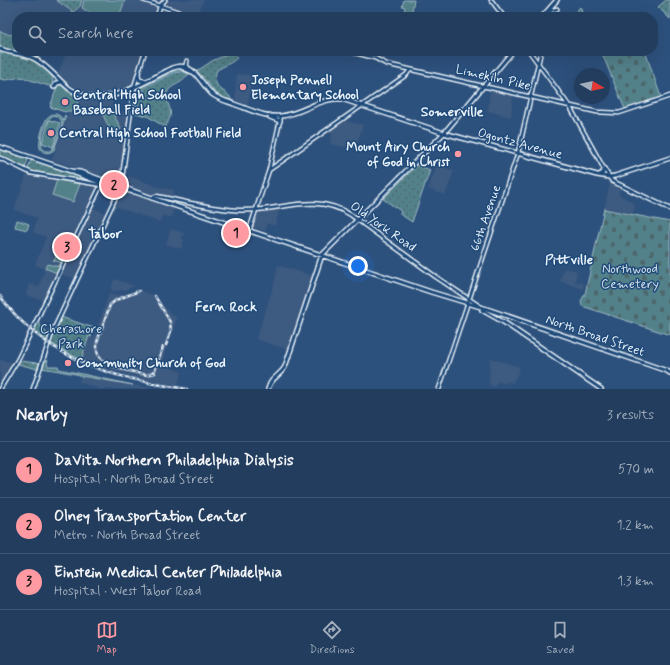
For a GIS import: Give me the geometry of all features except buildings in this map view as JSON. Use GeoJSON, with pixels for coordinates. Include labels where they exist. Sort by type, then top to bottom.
{"type":"FeatureCollection","features":[{"type":"Feature","properties":{"kind":"main road"},"geometry":{"type":"LineString","coordinates":[[547,12],[557,0]]}},
{"type":"Feature","properties":{"kind":"main road"},"geometry":{"type":"LineString","coordinates":[[0,49],[12,52]]}},
{"type":"Feature","properties":{"kind":"main road"},"geometry":{"type":"LineString","coordinates":[[27,56],[37,60],[50,70],[72,91],[95,98],[110,97],[180,66],[188,68],[186,65],[187,61]]}},
{"type":"Feature","properties":{"kind":"main road"},"geometry":{"type":"LineString","coordinates":[[268,389],[271,380],[281,372],[284,367],[322,255],[444,133],[509,56]]}},
{"type":"Feature","properties":{"kind":"main road","name":"Ogontz Avenue"},"geometry":{"type":"LineString","coordinates":[[180,66],[192,72]]}},
{"type":"Feature","properties":{"kind":"main road","name":"Ogontz Avenue"},"geometry":{"type":"LineString","coordinates":[[188,68],[202,81],[210,92],[218,98],[269,116],[281,116],[328,99],[342,99],[444,133],[609,177],[670,158]]}},
{"type":"Feature","properties":{"kind":"main road"},"geometry":{"type":"LineString","coordinates":[[138,74],[139,80],[146,81]]}},
{"type":"Feature","properties":{"kind":"main road"},"geometry":{"type":"LineString","coordinates":[[54,86],[57,82],[62,82]]}},
{"type":"Feature","properties":{"kind":"main road"},"geometry":{"type":"LineString","coordinates":[[123,92],[131,94],[133,100]]}},
{"type":"Feature","properties":{"kind":"main road"},"geometry":{"type":"LineString","coordinates":[[269,116],[280,121]]}},
{"type":"Feature","properties":{"kind":"main road","name":"North Broad Street"},"geometry":{"type":"LineString","coordinates":[[0,147],[93,180],[121,188]]}},
{"type":"Feature","properties":{"kind":"main road"},"geometry":{"type":"LineString","coordinates":[[598,175],[602,174],[604,170]]}},
{"type":"Feature","properties":{"kind":"main road","name":"North Broad Street"},"geometry":{"type":"LineString","coordinates":[[71,171],[80,172],[121,188],[669,371]]}},
{"type":"Feature","properties":{"kind":"main road"},"geometry":{"type":"LineString","coordinates":[[327,257],[332,245]]}},
{"type":"Feature","properties":{"kind":"main road","name":"Old York Road"},"geometry":{"type":"LineString","coordinates":[[483,309],[601,389]]}},
{"type":"Feature","properties":{"kind":"main road","name":"North Broad Street"},"geometry":{"type":"LineString","coordinates":[[493,312],[516,320]]}},
{"type":"Feature","properties":{"kind":"main road","name":"Old York Road"},"geometry":{"type":"LineString","coordinates":[[493,312],[505,323]]}},
{"type":"Feature","properties":{"kind":"main road"},"geometry":{"type":"LineString","coordinates":[[505,323],[508,318]]}},
{"type":"Feature","properties":{"kind":"street"},"geometry":{"type":"LineString","coordinates":[[143,0],[179,12]]}},
{"type":"Feature","properties":{"kind":"street"},"geometry":{"type":"LineString","coordinates":[[158,12],[160,6],[166,0]]}},
{"type":"Feature","properties":{"kind":"street"},"geometry":{"type":"LineString","coordinates":[[491,0],[500,12]]}},
{"type":"Feature","properties":{"kind":"street"},"geometry":{"type":"LineString","coordinates":[[551,7],[550,11],[557,9]]}},
{"type":"Feature","properties":{"kind":"street"},"geometry":{"type":"LineString","coordinates":[[33,389],[52,333],[121,188],[134,87],[143,56]]}},
{"type":"Feature","properties":{"kind":"street","name":"Limekiln Pike"},"geometry":{"type":"LineString","coordinates":[[367,56],[386,64],[410,70],[597,112],[619,113],[670,96]]}},
{"type":"Feature","properties":{"kind":"street"},"geometry":{"type":"LineString","coordinates":[[532,56],[568,105],[604,170],[612,181],[670,209]]}},
{"type":"Feature","properties":{"kind":"street","name":"66th Avenue"},"geometry":{"type":"LineString","coordinates":[[439,389],[518,153],[540,56]]}},
{"type":"Feature","properties":{"kind":"street"},"geometry":{"type":"LineString","coordinates":[[269,170],[406,75],[410,70]]}},
{"type":"Feature","properties":{"kind":"street"},"geometry":{"type":"LineString","coordinates":[[249,231],[269,170],[281,116]]}},
{"type":"Feature","properties":{"kind":"street"},"geometry":{"type":"LineString","coordinates":[[0,158],[31,173],[114,187]]}},
{"type":"Feature","properties":{"kind":"street"},"geometry":{"type":"LineString","coordinates":[[82,182],[93,180]]}},
{"type":"Feature","properties":{"kind":"street"},"geometry":{"type":"LineString","coordinates":[[0,388],[16,364],[101,185]]}},
{"type":"Feature","properties":{"kind":"street","name":"Old York Road"},"geometry":{"type":"LineString","coordinates":[[152,198],[156,196],[187,203],[235,210],[256,210],[297,204],[324,204],[341,209],[483,309]]}},
{"type":"Feature","properties":{"kind":"street","name":"Old York Road"},"geometry":{"type":"LineString","coordinates":[[176,206],[179,203],[187,203]]}},
{"type":"Feature","properties":{"kind":"shaded area"},"geometry":{"type":"Polygon","coordinates":[[[0,0],[56,0],[73,12],[12,12],[12,34],[0,31],[0,0]]]}},
{"type":"Feature","properties":{"kind":"shaded area"},"geometry":{"type":"Polygon","coordinates":[[[82,0],[204,0],[198,12],[185,12],[159,3],[156,12],[73,12],[80,6],[82,0]]]}},
{"type":"Feature","properties":{"kind":"shaded area"},"geometry":{"type":"Polygon","coordinates":[[[65,56],[141,56],[132,85],[104,95],[85,92],[74,87],[58,74],[65,56]]]}},
{"type":"Feature","properties":{"kind":"shaded area","name":"Joseph Pennell Elementary School"},"geometry":{"type":"Polygon","coordinates":[[[237,74],[252,75],[248,105],[235,99],[237,74]]]}},
{"type":"Feature","properties":{"kind":"shaded area"},"geometry":{"type":"Polygon","coordinates":[[[490,90],[513,96],[511,117],[488,111],[490,90]]]}},
{"type":"Feature","properties":{"kind":"shaded area"},"geometry":{"type":"Polygon","coordinates":[[[81,98],[87,100],[111,100],[115,110],[128,112],[120,182],[52,160],[69,111],[73,110],[81,98]]]}},
{"type":"Feature","properties":{"kind":"shaded area"},"geometry":{"type":"Polygon","coordinates":[[[343,120],[363,125],[355,149],[330,144],[332,134],[325,132],[343,120]]]}},
{"type":"Feature","properties":{"kind":"shaded area"},"geometry":{"type":"Polygon","coordinates":[[[437,165],[454,171],[445,195],[428,189],[437,165]]]}},
{"type":"Feature","properties":{"kind":"shaded area"},"geometry":{"type":"Polygon","coordinates":[[[27,173],[32,176],[98,187],[90,206],[107,214],[76,279],[57,273],[45,301],[26,295],[29,284],[39,287],[45,269],[35,265],[46,237],[33,232],[37,218],[14,210],[27,173]]]}},
{"type":"Feature","properties":{"kind":"shaded area"},"geometry":{"type":"Polygon","coordinates":[[[129,176],[158,187],[174,190],[172,198],[174,209],[171,218],[163,215],[159,222],[114,206],[125,179],[129,176]]]}},
{"type":"Feature","properties":{"kind":"shaded area"},"geometry":{"type":"Polygon","coordinates":[[[610,183],[621,188],[618,194],[635,204],[633,215],[604,209],[610,183]]]}},
{"type":"Feature","properties":{"kind":"shaded area"},"geometry":{"type":"Polygon","coordinates":[[[280,208],[275,226],[267,223],[265,231],[252,227],[257,213],[280,208]]]}},
{"type":"Feature","properties":{"kind":"shaded area"},"geometry":{"type":"Polygon","coordinates":[[[171,229],[184,233],[182,239],[184,240],[181,249],[166,244],[171,229]]]}},
{"type":"Feature","properties":{"kind":"shaded area"},"geometry":{"type":"Polygon","coordinates":[[[278,265],[313,276],[288,350],[256,339],[274,284],[278,265]]]}},
{"type":"Feature","properties":{"kind":"shaded area"},"geometry":{"type":"Polygon","coordinates":[[[564,268],[577,271],[575,281],[584,284],[583,289],[560,281],[564,268]]]}},
{"type":"Feature","properties":{"kind":"shaded area"},"geometry":{"type":"Polygon","coordinates":[[[114,279],[135,286],[124,290],[111,290],[114,279]]]}},
{"type":"Feature","properties":{"kind":"shaded area"},"geometry":{"type":"Polygon","coordinates":[[[139,290],[155,296],[170,313],[177,318],[161,364],[182,372],[177,386],[92,366],[81,360],[89,336],[94,337],[109,294],[121,295],[139,290]]]}},
{"type":"Feature","properties":{"kind":"shaded area"},"geometry":{"type":"Polygon","coordinates":[[[490,358],[520,367],[513,383],[507,381],[506,384],[497,381],[495,387],[489,385],[490,358]]]}},
{"type":"Feature","properties":{"kind":"shaded area"},"geometry":{"type":"Polygon","coordinates":[[[0,360],[14,363],[0,386],[0,360]]]}},
{"type":"Feature","properties":{"kind":"shaded area"},"geometry":{"type":"Polygon","coordinates":[[[81,376],[157,389],[100,389],[79,382],[81,376]]]}},
{"type":"Feature","properties":{"kind":"green space"},"geometry":{"type":"Polygon","coordinates":[[[56,0],[82,0],[80,6],[73,12],[56,0]]]}},
{"type":"Feature","properties":{"kind":"green space"},"geometry":{"type":"Polygon","coordinates":[[[84,0],[125,0],[121,12],[89,12],[82,8],[84,0]]]}},
{"type":"Feature","properties":{"kind":"green space"},"geometry":{"type":"Polygon","coordinates":[[[404,0],[414,0],[412,12],[404,12],[405,7],[402,6],[404,0]]]}},
{"type":"Feature","properties":{"kind":"green space"},"geometry":{"type":"Polygon","coordinates":[[[666,0],[670,0],[670,19],[658,7],[666,0]]]}},
{"type":"Feature","properties":{"kind":"green space"},"geometry":{"type":"Polygon","coordinates":[[[580,7],[582,12],[576,12],[580,7]]]}},
{"type":"Feature","properties":{"kind":"green space"},"geometry":{"type":"Polygon","coordinates":[[[0,31],[12,34],[12,51],[0,47],[0,31]]]}},
{"type":"Feature","properties":{"kind":"green space"},"geometry":{"type":"Polygon","coordinates":[[[0,51],[12,55],[12,56],[29,58],[44,68],[53,78],[52,87],[21,77],[6,80],[0,79],[0,51]]]}},
{"type":"Feature","properties":{"kind":"green space"},"geometry":{"type":"Polygon","coordinates":[[[223,56],[235,56],[237,58],[217,70],[215,77],[218,87],[230,97],[231,101],[216,94],[197,71],[223,56]]]}},
{"type":"Feature","properties":{"kind":"green space"},"geometry":{"type":"Polygon","coordinates":[[[603,56],[647,56],[661,97],[626,109],[610,73],[610,68],[608,68],[603,56]]]}},
{"type":"Feature","properties":{"kind":"green space"},"geometry":{"type":"Polygon","coordinates":[[[175,71],[182,71],[189,74],[167,93],[166,97],[170,115],[169,121],[165,127],[147,116],[135,113],[137,89],[175,71]]]}},
{"type":"Feature","properties":{"kind":"green space","name":"Central High School Baseball Field"},"geometry":{"type":"Polygon","coordinates":[[[58,84],[60,84],[67,91],[81,98],[72,111],[65,112],[50,107],[58,84]]]}},
{"type":"Feature","properties":{"kind":"green space"},"geometry":{"type":"Polygon","coordinates":[[[112,111],[121,129],[112,134],[103,115],[112,111]]]}},
{"type":"Feature","properties":{"kind":"green space"},"geometry":{"type":"Polygon","coordinates":[[[56,114],[63,120],[65,115],[66,116],[54,150],[48,153],[44,152],[40,148],[40,141],[45,121],[49,116],[56,114]],[[52,116],[47,122],[43,132],[41,142],[43,149],[46,151],[50,151],[54,147],[62,124],[58,117],[52,116]]]}},
{"type":"Feature","properties":{"kind":"green space","name":"Central High School Football Field"},"geometry":{"type":"Polygon","coordinates":[[[49,120],[60,123],[53,147],[42,143],[49,120]]]}},
{"type":"Feature","properties":{"kind":"green space"},"geometry":{"type":"Polygon","coordinates":[[[0,150],[28,159],[25,168],[0,156],[0,150]]]}},
{"type":"Feature","properties":{"kind":"green space"},"geometry":{"type":"Polygon","coordinates":[[[31,160],[89,180],[85,181],[34,172],[28,169],[31,160]]]}},
{"type":"Feature","properties":{"kind":"green space"},"geometry":{"type":"Polygon","coordinates":[[[417,165],[430,170],[412,222],[400,214],[401,211],[383,199],[417,165]]]}},
{"type":"Feature","properties":{"kind":"green space"},"geometry":{"type":"Polygon","coordinates":[[[57,180],[80,184],[73,202],[52,195],[57,180]]]}},
{"type":"Feature","properties":{"kind":"green space","name":"Northwood Cemetery"},"geometry":{"type":"Polygon","coordinates":[[[604,209],[670,222],[670,335],[582,306],[581,301],[585,294],[604,209]]]}},
{"type":"Feature","properties":{"kind":"green space"},"geometry":{"type":"Polygon","coordinates":[[[17,220],[29,224],[27,230],[15,227],[17,220]]]}},
{"type":"Feature","properties":{"kind":"green space"},"geometry":{"type":"Polygon","coordinates":[[[59,246],[69,249],[62,263],[53,260],[55,259],[59,246]]]}},
{"type":"Feature","properties":{"kind":"green space"},"geometry":{"type":"Polygon","coordinates":[[[47,264],[57,267],[58,265],[61,266],[57,273],[45,268],[47,264]]]}},
{"type":"Feature","properties":{"kind":"green space","name":"Cherashore Park"},"geometry":{"type":"Polygon","coordinates":[[[61,317],[94,328],[91,337],[89,336],[81,360],[50,343],[61,317]]]}},
{"type":"Feature","properties":{"kind":"green space"},"geometry":{"type":"Polygon","coordinates":[[[37,321],[49,336],[47,341],[33,329],[37,321]]]}},
{"type":"Feature","properties":{"kind":"green space"},"geometry":{"type":"Polygon","coordinates":[[[48,360],[48,366],[58,366],[59,369],[133,385],[42,368],[45,361],[48,360]]]}},
{"type":"Feature","properties":{"kind":"green space"},"geometry":{"type":"Polygon","coordinates":[[[20,361],[39,363],[37,369],[18,364],[20,361]]]}},
{"type":"Feature","properties":{"kind":"waterway"},"geometry":{"type":"LineString","coordinates":[[139,97],[142,98],[144,89],[148,86],[174,73],[181,72]]}},
{"type":"Feature","properties":{"kind":"railway"},"geometry":{"type":"LineString","coordinates":[[139,291],[116,300],[110,305],[97,342],[97,351],[99,357],[105,362],[121,369],[147,375],[155,373]]}},
{"type":"Feature","properties":{"kind":"railway"},"geometry":{"type":"LineString","coordinates":[[0,296],[30,329],[65,354],[105,371],[148,382]]}},
{"type":"Feature","properties":{"kind":"railway"},"geometry":{"type":"LineString","coordinates":[[155,296],[170,322],[171,331],[166,345]]}},
{"type":"Feature","properties":{"kind":"railway"},"geometry":{"type":"LineString","coordinates":[[150,374],[155,370],[163,347]]}},
{"type":"Feature","properties":{"kind":"railway"},"geometry":{"type":"LineString","coordinates":[[149,383],[187,389]]}},
{"type":"Feature","properties":{"kind":"place","name":"Joseph Pennell Elementary School"},"geometry":{"type":"Point","coordinates":[243,87]}},
{"type":"Feature","properties":{"kind":"place","name":"Central High School Baseball Field"},"geometry":{"type":"Point","coordinates":[65,102]}},
{"type":"Feature","properties":{"kind":"place","name":"Central High School Football Field"},"geometry":{"type":"Point","coordinates":[51,133]}},
{"type":"Feature","properties":{"kind":"place","name":"Mount Airy Church of God in Christ"},"geometry":{"type":"Point","coordinates":[458,154]}},
{"type":"Feature","properties":{"kind":"place","name":"Olney Transportation Center"},"geometry":{"type":"Point","coordinates":[114,185]}},
{"type":"Feature","properties":{"kind":"place","name":"DaVita Northern Philadelphia Dialysis"},"geometry":{"type":"Point","coordinates":[236,233]}},
{"type":"Feature","properties":{"kind":"place","name":"Einstein Medical Center Philadelphia"},"geometry":{"type":"Point","coordinates":[67,247]}},
{"type":"Feature","properties":{"kind":"place","name":"Community Church of God"},"geometry":{"type":"Point","coordinates":[68,363]}},
{"type":"Feature","properties":{"kind":"district","name":"Somerville"},"geometry":{"type":"Point","coordinates":[452,112]}},
{"type":"Feature","properties":{"kind":"district","name":"Tabor"},"geometry":{"type":"Point","coordinates":[105,234]}},
{"type":"Feature","properties":{"kind":"district","name":"Pittville"},"geometry":{"type":"Point","coordinates":[569,260]}},
{"type":"Feature","properties":{"kind":"district","name":"Fern Rock"},"geometry":{"type":"Point","coordinates":[226,307]}}]}
